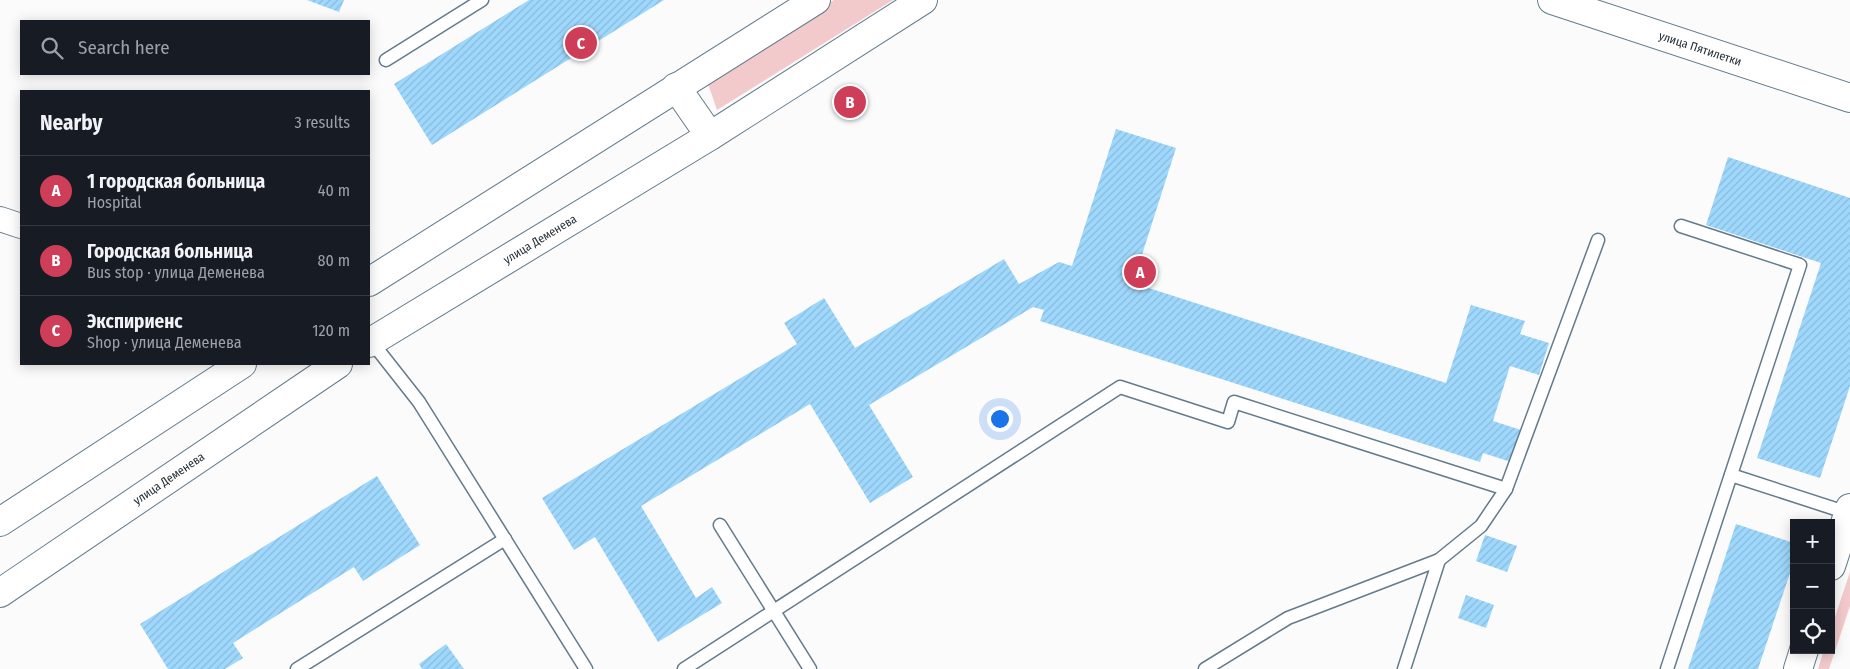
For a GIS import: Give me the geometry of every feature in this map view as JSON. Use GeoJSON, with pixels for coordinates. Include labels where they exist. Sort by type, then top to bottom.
{"type":"FeatureCollection","features":[{"type":"Feature","properties":{"kind":"main road"},"geometry":{"type":"LineString","coordinates":[[370,281],[816,0]]}},
{"type":"Feature","properties":{"kind":"main road","name":"улица Деменева"},"geometry":{"type":"LineString","coordinates":[[370,342],[710,136],[923,0]]}},
{"type":"Feature","properties":{"kind":"main road","name":"улица Пятилетки"},"geometry":{"type":"LineString","coordinates":[[1552,0],[1850,98]]}},
{"type":"Feature","properties":{"kind":"main road"},"geometry":{"type":"LineString","coordinates":[[676,87],[710,136]]}},
{"type":"Feature","properties":{"kind":"main road"},"geometry":{"type":"LineString","coordinates":[[0,522],[240,365]]}},
{"type":"Feature","properties":{"kind":"main road","name":"улица Деменева"},"geometry":{"type":"LineString","coordinates":[[0,593],[337,365]]}},
{"type":"Feature","properties":{"kind":"main road"},"geometry":{"type":"LineString","coordinates":[[1832,564],[1849,510]]}},
{"type":"Feature","properties":{"kind":"main road"},"geometry":{"type":"LineString","coordinates":[[1798,669],[1803,654]]}},
{"type":"Feature","properties":{"kind":"street"},"geometry":{"type":"LineString","coordinates":[[0,219],[20,226]]}},
{"type":"Feature","properties":{"kind":"lane"},"geometry":{"type":"LineString","coordinates":[[386,60],[482,0]]}},
{"type":"Feature","properties":{"kind":"lane"},"geometry":{"type":"LineString","coordinates":[[1667,669],[1800,265],[1681,226]]}},
{"type":"Feature","properties":{"kind":"lane"},"geometry":{"type":"LineString","coordinates":[[1205,669],[1288,618],[1440,560],[1481,526],[1506,489],[1598,240]]}},
{"type":"Feature","properties":{"kind":"lane"},"geometry":{"type":"LineString","coordinates":[[370,342],[419,402],[586,669]]}},
{"type":"Feature","properties":{"kind":"lane"},"geometry":{"type":"LineString","coordinates":[[684,669],[1120,387],[1228,422],[1234,402],[1506,489]]}},
{"type":"Feature","properties":{"kind":"lane"},"geometry":{"type":"LineString","coordinates":[[1731,475],[1849,510]]}},
{"type":"Feature","properties":{"kind":"lane"},"geometry":{"type":"LineString","coordinates":[[720,525],[810,669]]}},
{"type":"Feature","properties":{"kind":"lane"},"geometry":{"type":"LineString","coordinates":[[298,669],[505,540]]}},
{"type":"Feature","properties":{"kind":"lane"},"geometry":{"type":"LineString","coordinates":[[1404,669],[1440,560]]}},
{"type":"Feature","properties":{"kind":"shaded area"},"geometry":{"type":"Polygon","coordinates":[[[834,0],[893,0],[717,110],[706,78],[834,0]]]}},
{"type":"Feature","properties":{"kind":"shaded area"},"geometry":{"type":"Polygon","coordinates":[[[1850,572],[1850,606],[1835,651],[1835,617],[1850,572]]]}},
{"type":"Feature","properties":{"kind":"shaded area"},"geometry":{"type":"Polygon","coordinates":[[[1823,654],[1834,654],[1829,669],[1818,669],[1823,654]]]}},
{"type":"Feature","properties":{"kind":"building"},"geometry":{"type":"Polygon","coordinates":[[[307,0],[344,0],[339,12],[307,0]]]}},
{"type":"Feature","properties":{"kind":"building"},"geometry":{"type":"Polygon","coordinates":[[[529,0],[664,0],[432,145],[394,84],[529,0]]]}},
{"type":"Feature","properties":{"kind":"building"},"geometry":{"type":"Polygon","coordinates":[[[1116,129],[1176,148],[1133,283],[1446,383],[1471,305],[1525,321],[1520,334],[1549,343],[1539,375],[1510,366],[1493,421],[1521,430],[1511,462],[1483,453],[1480,462],[1040,321],[1044,310],[1033,307],[869,405],[913,477],[870,503],[810,404],[641,506],[696,598],[712,587],[722,603],[658,642],[595,537],[574,550],[542,498],[797,344],[784,323],[824,298],[855,348],[1004,259],[1019,284],[1059,262],[1072,266],[1116,129]]]}},
{"type":"Feature","properties":{"kind":"building"},"geometry":{"type":"Polygon","coordinates":[[[1728,157],[1850,198],[1850,386],[1820,478],[1757,458],[1821,263],[1706,225],[1728,157]]]}},
{"type":"Feature","properties":{"kind":"building"},"geometry":{"type":"Polygon","coordinates":[[[377,476],[420,545],[363,581],[354,567],[233,643],[243,658],[225,669],[168,669],[140,624],[377,476]]]}},
{"type":"Feature","properties":{"kind":"building"},"geometry":{"type":"Polygon","coordinates":[[[1736,524],[1790,542],[1790,573],[1758,669],[1688,669],[1736,524]]]}},
{"type":"Feature","properties":{"kind":"building"},"geometry":{"type":"Polygon","coordinates":[[[1485,535],[1517,546],[1507,572],[1476,561],[1485,535]]]}},
{"type":"Feature","properties":{"kind":"building"},"geometry":{"type":"Polygon","coordinates":[[[1466,595],[1494,605],[1486,628],[1458,618],[1466,595]]]}},
{"type":"Feature","properties":{"kind":"building"},"geometry":{"type":"Polygon","coordinates":[[[446,644],[464,669],[422,669],[419,664],[446,644]]]}},
{"type":"Feature","properties":{"kind":"place","name":"Экспириенс"},"geometry":{"type":"Point","coordinates":[581,43]}},
{"type":"Feature","properties":{"kind":"place","name":"Городская больница"},"geometry":{"type":"Point","coordinates":[850,102]}},
{"type":"Feature","properties":{"kind":"place","name":"1 городская больница"},"geometry":{"type":"Point","coordinates":[1140,272]}}]}
